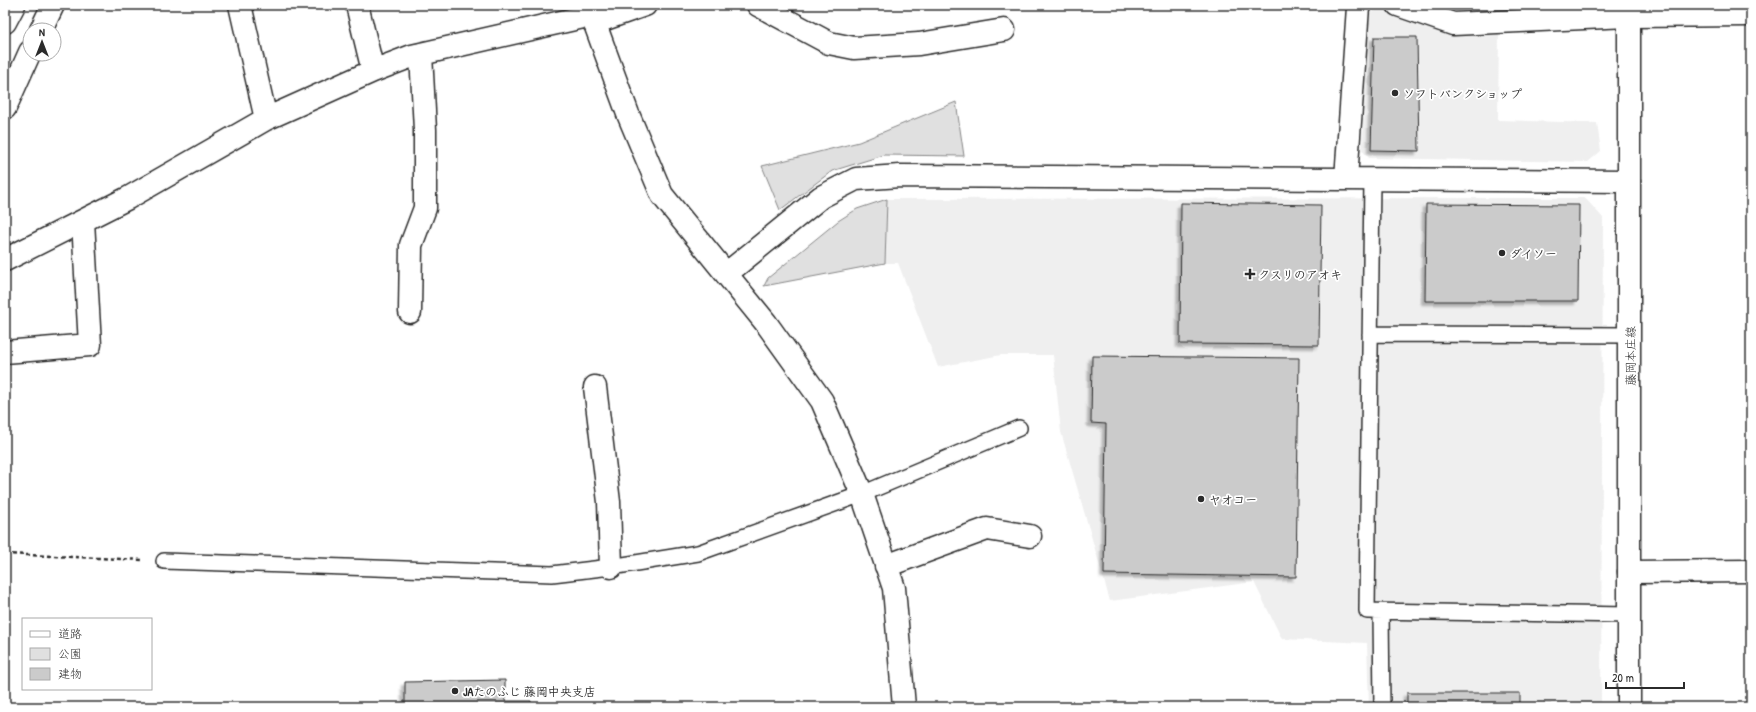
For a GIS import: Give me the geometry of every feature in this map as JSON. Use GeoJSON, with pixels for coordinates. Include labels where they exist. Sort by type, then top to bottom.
{"type":"FeatureCollection","features":[{"type":"Feature","properties":{"kind":"street"},"geometry":{"type":"LineString","coordinates":[[5,22],[14,5]]}},
{"type":"Feature","properties":{"kind":"street"},"geometry":{"type":"LineString","coordinates":[[45,22],[53,5]]}},
{"type":"Feature","properties":{"kind":"street"},"geometry":{"type":"LineString","coordinates":[[240,5],[266,119]]}},
{"type":"Feature","properties":{"kind":"street"},"geometry":{"type":"LineString","coordinates":[[357,5],[373,71]]}},
{"type":"Feature","properties":{"kind":"street"},"geometry":{"type":"LineString","coordinates":[[5,260],[128,198],[266,119],[373,71],[421,54],[591,14],[645,5]]}},
{"type":"Feature","properties":{"kind":"street"},"geometry":{"type":"LineString","coordinates":[[758,5],[829,43],[854,48],[919,44],[1004,30]]}},
{"type":"Feature","properties":{"kind":"street"},"geometry":{"type":"LineString","coordinates":[[1346,179],[1358,7],[1360,5]]}},
{"type":"Feature","properties":{"kind":"street"},"geometry":{"type":"LineString","coordinates":[[1398,5],[1453,24],[1629,10],[1751,15]]}},
{"type":"Feature","properties":{"kind":"street","name":"藤岡本庄線"},"geometry":{"type":"LineString","coordinates":[[1629,10],[1630,707]]}},
{"type":"Feature","properties":{"kind":"street"},"geometry":{"type":"LineString","coordinates":[[591,14],[628,114],[662,195],[766,323],[822,401],[862,494],[894,588],[904,707]]}},
{"type":"Feature","properties":{"kind":"street"},"geometry":{"type":"LineString","coordinates":[[410,312],[411,245],[425,208],[425,130],[421,54]]}},
{"type":"Feature","properties":{"kind":"street"},"geometry":{"type":"LineString","coordinates":[[5,108],[26,62]]}},
{"type":"Feature","properties":{"kind":"street"},"geometry":{"type":"LineString","coordinates":[[726,274],[822,197],[856,179],[900,176],[1629,181]]}},
{"type":"Feature","properties":{"kind":"street"},"geometry":{"type":"LineString","coordinates":[[5,352],[90,345],[83,221]]}},
{"type":"Feature","properties":{"kind":"street"},"geometry":{"type":"LineString","coordinates":[[595,387],[609,502],[611,568]]}},
{"type":"Feature","properties":{"kind":"street"},"geometry":{"type":"LineString","coordinates":[[886,566],[987,529],[1030,536]]}},
{"type":"Feature","properties":{"kind":"street"},"geometry":{"type":"LineString","coordinates":[[1630,572],[1751,571]]}},
{"type":"Feature","properties":{"kind":"lane"},"geometry":{"type":"LineString","coordinates":[[1372,179],[1367,611],[1630,615]]}},
{"type":"Feature","properties":{"kind":"lane"},"geometry":{"type":"LineString","coordinates":[[1370,334],[1630,335]]}},
{"type":"Feature","properties":{"kind":"lane"},"geometry":{"type":"LineString","coordinates":[[164,561],[552,574],[611,568],[698,553],[862,494],[1019,428]]}},
{"type":"Feature","properties":{"kind":"lane"},"geometry":{"type":"LineString","coordinates":[[1381,611],[1382,707]]}},
{"type":"Feature","properties":{"kind":"path"},"geometry":{"type":"LineString","coordinates":[[5,554],[164,561]]}},
{"type":"Feature","properties":{"kind":"shaded area"},"geometry":{"type":"Polygon","coordinates":[[[1380,8],[1455,31],[1499,32],[1498,120],[1597,123],[1601,151],[1588,162],[1369,158],[1362,150],[1369,14],[1380,8]]]}},
{"type":"Feature","properties":{"kind":"shaded area"},"geometry":{"type":"Polygon","coordinates":[[[1585,198],[1603,218],[1601,707],[1369,707],[1367,643],[1282,639],[1254,582],[1110,601],[1061,432],[1053,355],[1001,355],[938,367],[898,263],[885,263],[887,199],[1585,198]]]}},
{"type":"Feature","properties":{"kind":"green space"},"geometry":{"type":"Polygon","coordinates":[[[956,102],[964,156],[884,155],[832,171],[780,210],[762,166],[859,142],[956,102]]]}},
{"type":"Feature","properties":{"kind":"green space"},"geometry":{"type":"Polygon","coordinates":[[[887,199],[885,263],[764,286],[768,278],[838,221],[857,209],[887,199]]]}},
{"type":"Feature","properties":{"kind":"building","name":"ソフトバンクショップ"},"geometry":{"type":"Polygon","coordinates":[[[1374,37],[1417,37],[1419,151],[1371,150],[1374,37]]]}},
{"type":"Feature","properties":{"kind":"building","name":"クスリのアオキ"},"geometry":{"type":"Polygon","coordinates":[[[1181,203],[1321,205],[1319,345],[1180,344],[1181,203]]]}},
{"type":"Feature","properties":{"kind":"building","name":"ダイソー"},"geometry":{"type":"Polygon","coordinates":[[[1426,204],[1579,205],[1578,301],[1425,301],[1426,204]]]}},
{"type":"Feature","properties":{"kind":"building","name":"ヤオコー"},"geometry":{"type":"Polygon","coordinates":[[[1092,356],[1299,358],[1296,577],[1104,574],[1106,424],[1091,423],[1092,356]]]}},
{"type":"Feature","properties":{"kind":"building","name":"JAたのふじ 藤岡中央支店"},"geometry":{"type":"Polygon","coordinates":[[[505,680],[505,701],[531,701],[531,707],[405,707],[405,682],[505,680]]]}},
{"type":"Feature","properties":{"kind":"building"},"geometry":{"type":"Polygon","coordinates":[[[1407,693],[1520,693],[1520,705],[1551,705],[1551,707],[1407,707],[1407,693]]]}},
{"type":"Feature","properties":{"kind":"place","name":"ソフトバンクショップ"},"geometry":{"type":"Point","coordinates":[1395,93]}},
{"type":"Feature","properties":{"kind":"place","name":"ダイソー"},"geometry":{"type":"Point","coordinates":[1502,253]}},
{"type":"Feature","properties":{"kind":"place","name":"クスリのアオキ"},"geometry":{"type":"Point","coordinates":[1250,274]}},
{"type":"Feature","properties":{"kind":"place","name":"ヤオコー"},"geometry":{"type":"Point","coordinates":[1201,499]}},
{"type":"Feature","properties":{"kind":"place","name":"JAたのふじ 藤岡中央支店"},"geometry":{"type":"Point","coordinates":[455,691]}}]}
